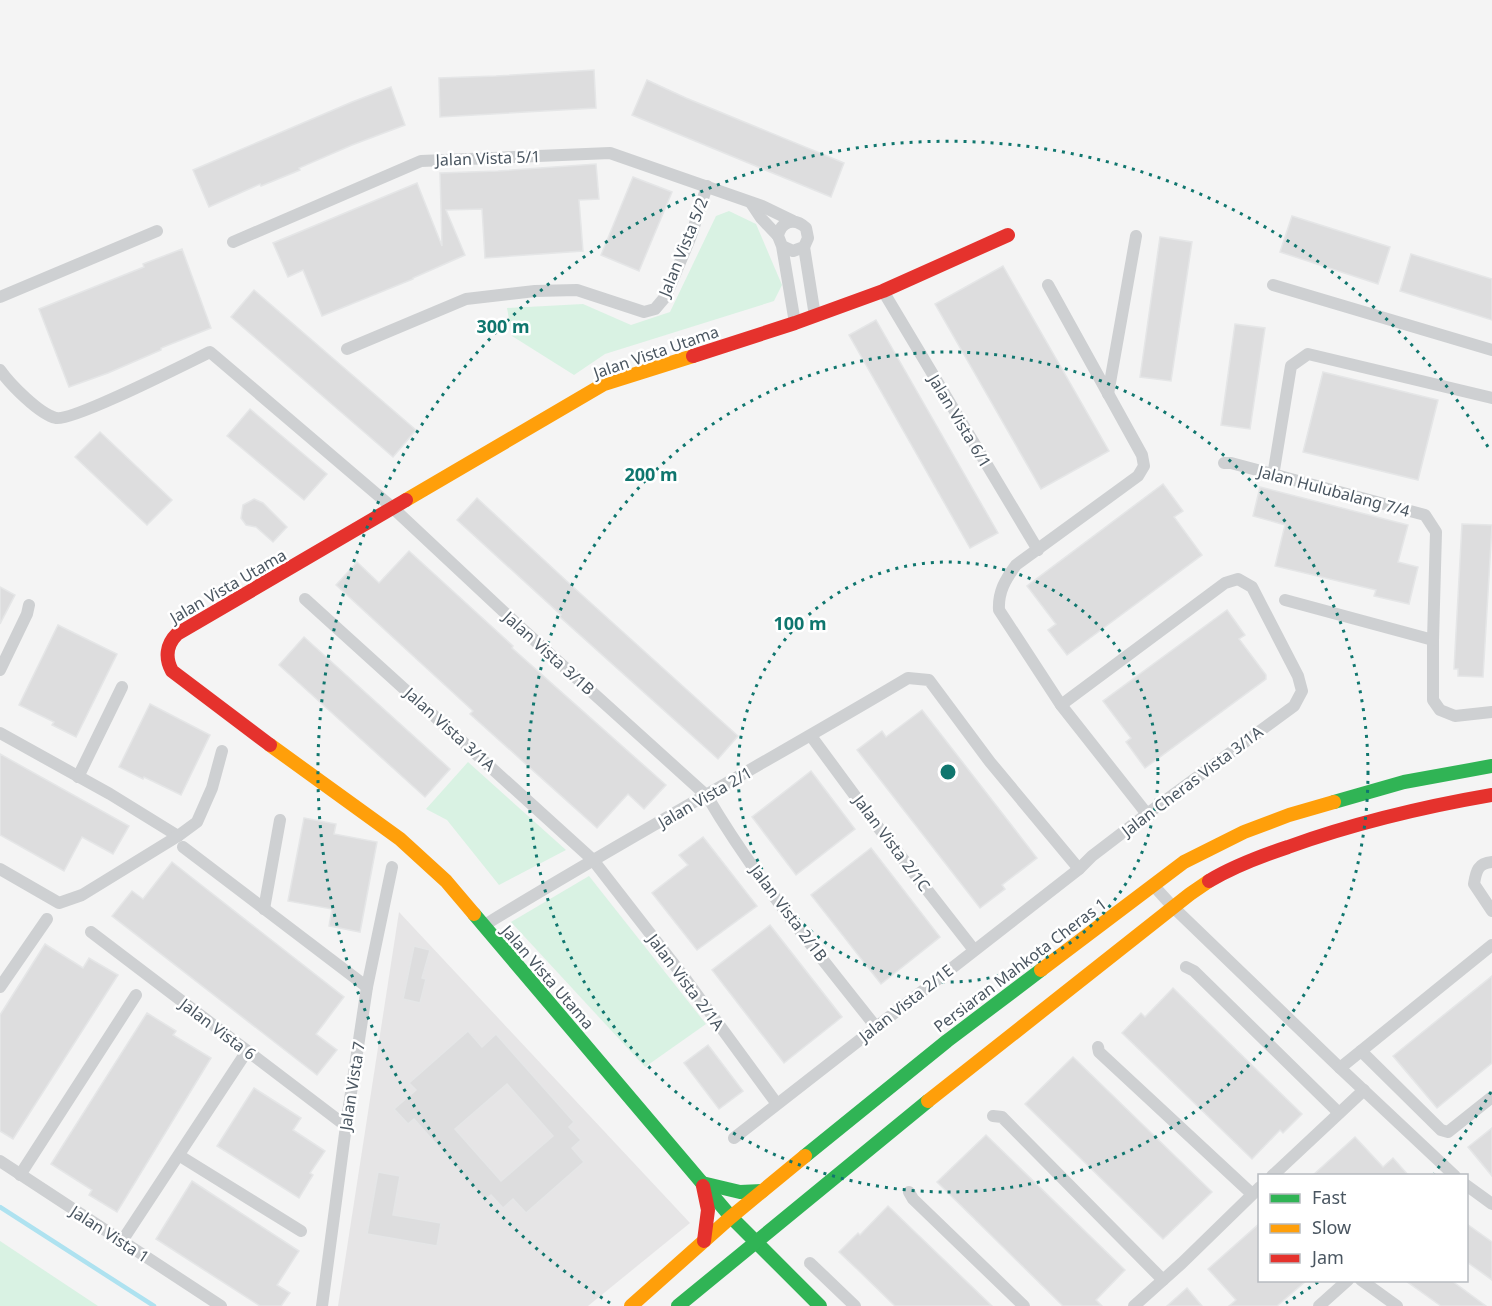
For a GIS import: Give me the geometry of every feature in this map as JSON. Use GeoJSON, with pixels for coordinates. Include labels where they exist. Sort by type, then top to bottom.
{"type":"FeatureCollection","features":[{"type":"Feature","properties":{"kind":"main road","name":"Jalan Vista Utama"},"geometry":{"type":"LineString","coordinates":[[820,1306],[731,1217],[446,881],[400,839],[172,672],[169,665],[168,646],[177,634],[604,384],[795,323],[883,291],[1008,235]]}},
{"type":"Feature","properties":{"kind":"main road","name":"Persiaran Mahkota Cheras 1"},"geometry":{"type":"LineString","coordinates":[[631,1306],[762,1191],[947,1041],[1184,862],[1244,832],[1289,815],[1404,782],[1492,766]]}},
{"type":"Feature","properties":{"kind":"main road"},"geometry":{"type":"LineString","coordinates":[[678,1306],[958,1076],[1173,907],[1221,873],[1252,859],[1306,840],[1424,807],[1492,795]]}},
{"type":"Feature","properties":{"kind":"main road"},"geometry":{"type":"LineString","coordinates":[[704,1241],[708,1210],[702,1183],[740,1192],[762,1191]]}},
{"type":"Feature","properties":{"kind":"street","name":"Jalan Vista 5/1"},"geometry":{"type":"LineString","coordinates":[[233,242],[422,161],[610,153],[762,206],[793,221]]}},
{"type":"Feature","properties":{"kind":"street","name":"Jalan Vista 5/2"},"geometry":{"type":"LineString","coordinates":[[347,349],[466,299],[535,291],[578,290],[644,312],[655,309],[666,296],[691,236],[707,186]]}},
{"type":"Feature","properties":{"kind":"street"},"geometry":{"type":"LineString","coordinates":[[751,203],[780,241],[793,251],[804,247]]}},
{"type":"Feature","properties":{"kind":"street"},"geometry":{"type":"LineString","coordinates":[[795,323],[780,241],[782,226],[793,221],[806,228],[808,238],[804,247],[815,316]]}},
{"type":"Feature","properties":{"kind":"street"},"geometry":{"type":"LineString","coordinates":[[0,297],[157,231]]}},
{"type":"Feature","properties":{"kind":"street"},"geometry":{"type":"LineString","coordinates":[[1108,394],[1136,236]]}},
{"type":"Feature","properties":{"kind":"street"},"geometry":{"type":"LineString","coordinates":[[1048,285],[1142,455],[1144,466],[1138,476],[1016,565],[1006,579],[998,597],[999,610],[1061,705],[1146,814]]}},
{"type":"Feature","properties":{"kind":"street"},"geometry":{"type":"LineString","coordinates":[[1273,285],[1492,350]]}},
{"type":"Feature","properties":{"kind":"street","name":"Jalan Vista 6/1"},"geometry":{"type":"LineString","coordinates":[[883,291],[1038,550]]}},
{"type":"Feature","properties":{"kind":"street","name":"Jalan Vista 3/1B"},"geometry":{"type":"LineString","coordinates":[[0,370],[40,411],[58,418],[92,408],[210,352],[393,508],[520,627],[707,796]]}},
{"type":"Feature","properties":{"kind":"street"},"geometry":{"type":"LineString","coordinates":[[1274,476],[1291,366],[1308,354],[1492,398]]}},
{"type":"Feature","properties":{"kind":"street","name":"Jalan Hulubalang 7/4"},"geometry":{"type":"LineString","coordinates":[[1224,463],[1425,515],[1436,532],[1433,700],[1440,710],[1455,716],[1492,711]]}},
{"type":"Feature","properties":{"kind":"street","name":"Jalan Cheras Vista 3/1A"},"geometry":{"type":"LineString","coordinates":[[1061,705],[1225,583],[1239,579],[1252,587],[1298,676],[1302,691],[1294,706],[1146,814],[1079,869]]}},
{"type":"Feature","properties":{"kind":"street","name":"Jalan Vista 3/1A"},"geometry":{"type":"LineString","coordinates":[[305,599],[593,860]]}},
{"type":"Feature","properties":{"kind":"street"},"geometry":{"type":"LineString","coordinates":[[1285,600],[1433,640]]}},
{"type":"Feature","properties":{"kind":"street"},"geometry":{"type":"LineString","coordinates":[[0,670],[27,614],[29,605]]}},
{"type":"Feature","properties":{"kind":"street","name":"Jalan Vista 2/1"},"geometry":{"type":"LineString","coordinates":[[483,926],[908,678],[929,680],[990,762],[1079,869]]}},
{"type":"Feature","properties":{"kind":"street"},"geometry":{"type":"LineString","coordinates":[[78,777],[122,687]]}},
{"type":"Feature","properties":{"kind":"street"},"geometry":{"type":"LineString","coordinates":[[0,732],[78,777],[181,842],[264,909],[367,987]]}},
{"type":"Feature","properties":{"kind":"street","name":"Jalan Vista 2/1C"},"geometry":{"type":"LineString","coordinates":[[811,736],[878,827],[974,950]]}},
{"type":"Feature","properties":{"kind":"street"},"geometry":{"type":"LineString","coordinates":[[0,869],[59,903],[82,895],[181,842],[197,822],[212,788],[222,751]]}},
{"type":"Feature","properties":{"kind":"street","name":"Jalan Vista 2/1B"},"geometry":{"type":"LineString","coordinates":[[707,796],[781,905],[876,1027]]}},
{"type":"Feature","properties":{"kind":"street"},"geometry":{"type":"LineString","coordinates":[[264,909],[280,820]]}},
{"type":"Feature","properties":{"kind":"street","name":"Jalan Vista 2/1A"},"geometry":{"type":"LineString","coordinates":[[593,860],[687,981],[777,1104]]}},
{"type":"Feature","properties":{"kind":"street"},"geometry":{"type":"LineString","coordinates":[[1492,862],[1484,863],[1476,870],[1474,884],[1492,911]]}},
{"type":"Feature","properties":{"kind":"street","name":"Jalan Vista 7"},"geometry":{"type":"LineString","coordinates":[[322,1306],[367,987],[392,867]]}},
{"type":"Feature","properties":{"kind":"street","name":"Jalan Vista 2/1E"},"geometry":{"type":"LineString","coordinates":[[734,1138],[1079,869]]}},
{"type":"Feature","properties":{"kind":"street"},"geometry":{"type":"LineString","coordinates":[[1153,885],[1340,1068],[1453,1174]]}},
{"type":"Feature","properties":{"kind":"street"},"geometry":{"type":"LineString","coordinates":[[0,987],[47,919]]}},
{"type":"Feature","properties":{"kind":"street","name":"Jalan Vista 6"},"geometry":{"type":"LineString","coordinates":[[91,932],[346,1126]]}},
{"type":"Feature","properties":{"kind":"street"},"geometry":{"type":"LineString","coordinates":[[1340,1068],[1492,945]]}},
{"type":"Feature","properties":{"kind":"street"},"geometry":{"type":"LineString","coordinates":[[1186,967],[1194,971],[1339,1113]]}},
{"type":"Feature","properties":{"kind":"street"},"geometry":{"type":"LineString","coordinates":[[20,1175],[136,995]]}},
{"type":"Feature","properties":{"kind":"street"},"geometry":{"type":"LineString","coordinates":[[1098,1047],[1099,1053],[1256,1191],[1134,1306]]}},
{"type":"Feature","properties":{"kind":"street"},"geometry":{"type":"LineString","coordinates":[[122,1241],[247,1051]]}},
{"type":"Feature","properties":{"kind":"street"},"geometry":{"type":"LineString","coordinates":[[1361,1051],[1441,1130],[1448,1132],[1492,1097]]}},
{"type":"Feature","properties":{"kind":"street"},"geometry":{"type":"LineString","coordinates":[[1274,1174],[1364,1090]]}},
{"type":"Feature","properties":{"kind":"street"},"geometry":{"type":"LineString","coordinates":[[993,1116],[1002,1117],[1162,1280]]}},
{"type":"Feature","properties":{"kind":"street"},"geometry":{"type":"LineString","coordinates":[[180,1156],[301,1231]]}},
{"type":"Feature","properties":{"kind":"street","name":"Jalan Vista 1"},"geometry":{"type":"LineString","coordinates":[[0,1161],[221,1306]]}},
{"type":"Feature","properties":{"kind":"street"},"geometry":{"type":"LineString","coordinates":[[1468,1186],[1492,1204]]}},
{"type":"Feature","properties":{"kind":"street"},"geometry":{"type":"LineString","coordinates":[[909,1192],[913,1199],[1024,1306]]}},
{"type":"Feature","properties":{"kind":"street"},"geometry":{"type":"LineString","coordinates":[[810,1263],[855,1306]]}},
{"type":"Feature","properties":{"kind":"street"},"geometry":{"type":"LineString","coordinates":[[1319,1306],[1347,1282]]}},
{"type":"Feature","properties":{"kind":"street"},"geometry":{"type":"LineString","coordinates":[[1362,1282],[1397,1306]]}},
{"type":"Feature","properties":{"kind":"shaded area"},"geometry":{"type":"Polygon","coordinates":[[[399,912],[690,1223],[588,1306],[338,1306],[399,912]]]}},
{"type":"Feature","properties":{"kind":"green space"},"geometry":{"type":"Polygon","coordinates":[[[729,211],[756,224],[782,285],[774,301],[605,354],[574,375],[512,336],[507,308],[583,304],[631,325],[670,312],[716,216],[729,211]]]}},
{"type":"Feature","properties":{"kind":"green space"},"geometry":{"type":"Polygon","coordinates":[[[468,762],[566,850],[499,885],[447,820],[426,809],[468,762]]]}},
{"type":"Feature","properties":{"kind":"green space"},"geometry":{"type":"Polygon","coordinates":[[[589,876],[706,1024],[645,1067],[511,922],[589,876]]]}},
{"type":"Feature","properties":{"kind":"green space"},"geometry":{"type":"Polygon","coordinates":[[[0,1241],[98,1306],[0,1306],[0,1241]]]}},
{"type":"Feature","properties":{"kind":"building"},"geometry":{"type":"Polygon","coordinates":[[[594,70],[596,108],[440,117],[439,78],[594,70]]]}},
{"type":"Feature","properties":{"kind":"building"},"geometry":{"type":"Polygon","coordinates":[[[647,80],[844,163],[831,197],[632,115],[647,80]]]}},
{"type":"Feature","properties":{"kind":"building"},"geometry":{"type":"Polygon","coordinates":[[[391,87],[405,125],[352,145],[299,168],[300,170],[261,186],[260,184],[209,207],[193,170],[391,87]]]}},
{"type":"Feature","properties":{"kind":"building"},"geometry":{"type":"Polygon","coordinates":[[[596,164],[599,199],[579,200],[583,251],[485,258],[482,209],[446,210],[465,255],[322,316],[303,270],[288,277],[273,243],[417,183],[442,246],[440,173],[596,164]]]}},
{"type":"Feature","properties":{"kind":"building"},"geometry":{"type":"Polygon","coordinates":[[[633,177],[672,192],[639,271],[601,255],[633,177]]]}},
{"type":"Feature","properties":{"kind":"building"},"geometry":{"type":"Polygon","coordinates":[[[1292,216],[1390,247],[1378,284],[1280,252],[1292,216]]]}},
{"type":"Feature","properties":{"kind":"building"},"geometry":{"type":"Polygon","coordinates":[[[1160,237],[1192,242],[1171,381],[1140,377],[1160,237]]]}},
{"type":"Feature","properties":{"kind":"building"},"geometry":{"type":"Polygon","coordinates":[[[182,249],[211,328],[108,373],[69,387],[39,309],[144,267],[143,264],[182,249]]]}},
{"type":"Feature","properties":{"kind":"building"},"geometry":{"type":"Polygon","coordinates":[[[1411,254],[1492,279],[1492,320],[1400,291],[1411,254]]]}},
{"type":"Feature","properties":{"kind":"building"},"geometry":{"type":"Polygon","coordinates":[[[1003,266],[1109,451],[1041,489],[935,304],[1003,266]]]}},
{"type":"Feature","properties":{"kind":"building"},"geometry":{"type":"Polygon","coordinates":[[[254,290],[416,430],[393,457],[231,317],[254,290]]]}},
{"type":"Feature","properties":{"kind":"building"},"geometry":{"type":"Polygon","coordinates":[[[876,320],[998,533],[970,548],[849,335],[876,320]]]}},
{"type":"Feature","properties":{"kind":"building"},"geometry":{"type":"Polygon","coordinates":[[[1235,324],[1265,328],[1250,429],[1221,425],[1235,324]]]}},
{"type":"Feature","properties":{"kind":"building"},"geometry":{"type":"Polygon","coordinates":[[[1323,372],[1438,400],[1418,480],[1303,452],[1323,372]]]}},
{"type":"Feature","properties":{"kind":"building"},"geometry":{"type":"Polygon","coordinates":[[[250,409],[327,474],[304,500],[227,436],[250,409]]]}},
{"type":"Feature","properties":{"kind":"building"},"geometry":{"type":"Polygon","coordinates":[[[100,432],[172,500],[147,525],[75,457],[100,432]]]}},
{"type":"Feature","properties":{"kind":"building"},"geometry":{"type":"Polygon","coordinates":[[[1163,484],[1183,511],[1174,517],[1202,555],[1067,655],[1048,630],[1056,624],[1027,586],[1163,484]]]}},
{"type":"Feature","properties":{"kind":"building"},"geometry":{"type":"Polygon","coordinates":[[[1260,487],[1408,525],[1398,562],[1418,567],[1409,604],[1374,596],[1376,590],[1275,566],[1285,525],[1253,516],[1260,487]]]}},
{"type":"Feature","properties":{"kind":"building"},"geometry":{"type":"Polygon","coordinates":[[[477,498],[738,736],[718,759],[560,617],[561,615],[457,520],[477,498]]]}},
{"type":"Feature","properties":{"kind":"building"},"geometry":{"type":"Polygon","coordinates":[[[254,499],[263,503],[287,527],[273,542],[256,527],[246,525],[241,518],[243,505],[254,499]]]}},
{"type":"Feature","properties":{"kind":"building"},"geometry":{"type":"Polygon","coordinates":[[[1462,524],[1492,525],[1483,677],[1458,676],[1458,669],[1454,669],[1462,524]]]}},
{"type":"Feature","properties":{"kind":"building"},"geometry":{"type":"Polygon","coordinates":[[[409,551],[513,646],[512,648],[666,785],[644,809],[628,794],[597,828],[470,714],[473,711],[336,585],[357,562],[379,583],[409,551]]]}},
{"type":"Feature","properties":{"kind":"building"},"geometry":{"type":"Polygon","coordinates":[[[0,587],[15,595],[0,624],[0,587]]]}},
{"type":"Feature","properties":{"kind":"building"},"geometry":{"type":"Polygon","coordinates":[[[1227,610],[1245,635],[1239,639],[1266,675],[1266,679],[1145,768],[1126,742],[1131,738],[1103,701],[1227,610]]]}},
{"type":"Feature","properties":{"kind":"building"},"geometry":{"type":"Polygon","coordinates":[[[58,625],[117,654],[76,737],[52,725],[54,722],[19,705],[58,625]]]}},
{"type":"Feature","properties":{"kind":"building"},"geometry":{"type":"Polygon","coordinates":[[[304,637],[450,769],[425,797],[279,665],[304,637]]]}},
{"type":"Feature","properties":{"kind":"building"},"geometry":{"type":"Polygon","coordinates":[[[150,704],[210,735],[181,795],[119,767],[150,704]]]}},
{"type":"Feature","properties":{"kind":"building"},"geometry":{"type":"Polygon","coordinates":[[[922,710],[1037,858],[1002,885],[1005,889],[980,908],[857,750],[882,731],[886,737],[922,710]]]}},
{"type":"Feature","properties":{"kind":"building"},"geometry":{"type":"Polygon","coordinates":[[[0,754],[129,826],[113,854],[82,837],[64,871],[0,835],[0,754]]]}},
{"type":"Feature","properties":{"kind":"building"},"geometry":{"type":"Polygon","coordinates":[[[811,771],[855,829],[796,875],[752,817],[811,771]]]}},
{"type":"Feature","properties":{"kind":"building"},"geometry":{"type":"Polygon","coordinates":[[[304,818],[336,824],[334,834],[377,842],[360,932],[329,926],[332,909],[288,901],[304,818]]]}},
{"type":"Feature","properties":{"kind":"building"},"geometry":{"type":"Polygon","coordinates":[[[703,837],[757,906],[697,950],[652,893],[688,865],[679,855],[703,837]]]}},
{"type":"Feature","properties":{"kind":"building"},"geometry":{"type":"Polygon","coordinates":[[[871,848],[940,937],[881,984],[811,895],[871,848]]]}},
{"type":"Feature","properties":{"kind":"building"},"geometry":{"type":"Polygon","coordinates":[[[172,862],[344,997],[316,1034],[337,1050],[317,1075],[112,916],[132,891],[143,899],[172,862]]]}},
{"type":"Feature","properties":{"kind":"building"},"geometry":{"type":"Polygon","coordinates":[[[770,925],[842,1017],[784,1063],[712,970],[770,925]]]}},
{"type":"Feature","properties":{"kind":"building"},"geometry":{"type":"Polygon","coordinates":[[[45,944],[83,968],[89,958],[118,975],[13,1139],[0,1131],[0,1015],[45,944]]]}},
{"type":"Feature","properties":{"kind":"building"},"geometry":{"type":"Polygon","coordinates":[[[414,946],[430,950],[422,978],[426,979],[420,1003],[403,999],[414,946]]]}},
{"type":"Feature","properties":{"kind":"building"},"geometry":{"type":"Polygon","coordinates":[[[1492,976],[1492,1063],[1437,1108],[1393,1056],[1492,976]]]}},
{"type":"Feature","properties":{"kind":"building"},"geometry":{"type":"Polygon","coordinates":[[[1173,988],[1302,1114],[1283,1133],[1280,1130],[1252,1159],[1122,1033],[1141,1013],[1145,1017],[1173,988]]]}},
{"type":"Feature","properties":{"kind":"building"},"geometry":{"type":"Polygon","coordinates":[[[147,1013],[176,1031],[173,1035],[211,1058],[117,1212],[89,1195],[92,1190],[51,1164],[147,1013]]]}},
{"type":"Feature","properties":{"kind":"building"},"geometry":{"type":"Polygon","coordinates":[[[468,1031],[482,1047],[496,1034],[574,1122],[569,1127],[581,1140],[572,1148],[584,1162],[526,1213],[513,1199],[503,1208],[491,1195],[485,1200],[414,1119],[408,1124],[394,1109],[416,1090],[409,1083],[468,1031]],[[507,1084],[455,1129],[501,1181],[553,1136],[507,1084]]]}},
{"type":"Feature","properties":{"kind":"building"},"geometry":{"type":"Polygon","coordinates":[[[708,1045],[743,1091],[719,1109],[684,1063],[708,1045]]]}},
{"type":"Feature","properties":{"kind":"building"},"geometry":{"type":"Polygon","coordinates":[[[1073,1057],[1212,1192],[1163,1239],[1025,1104],[1073,1057]]]}},
{"type":"Feature","properties":{"kind":"building"},"geometry":{"type":"Polygon","coordinates":[[[254,1088],[301,1118],[293,1130],[325,1151],[310,1173],[313,1175],[299,1198],[217,1146],[254,1088]]]}},
{"type":"Feature","properties":{"kind":"building"},"geometry":{"type":"Polygon","coordinates":[[[1492,1128],[1492,1176],[1468,1147],[1492,1128]]]}},
{"type":"Feature","properties":{"kind":"building"},"geometry":{"type":"Polygon","coordinates":[[[986,1135],[1125,1270],[1096,1300],[1102,1306],[1063,1306],[937,1182],[986,1135]]]}},
{"type":"Feature","properties":{"kind":"building"},"geometry":{"type":"Polygon","coordinates":[[[1355,1137],[1383,1167],[1393,1158],[1407,1174],[1314,1174],[1355,1137]]]}},
{"type":"Feature","properties":{"kind":"building"},"geometry":{"type":"Polygon","coordinates":[[[378,1172],[400,1176],[393,1215],[441,1223],[437,1246],[367,1234],[378,1172]]]}},
{"type":"Feature","properties":{"kind":"building"},"geometry":{"type":"Polygon","coordinates":[[[192,1181],[299,1251],[277,1285],[290,1293],[281,1306],[260,1306],[156,1239],[192,1181]]]}},
{"type":"Feature","properties":{"kind":"building"},"geometry":{"type":"Polygon","coordinates":[[[888,1206],[992,1306],[895,1306],[839,1252],[858,1233],[860,1235],[888,1206]]]}},
{"type":"Feature","properties":{"kind":"building"},"geometry":{"type":"Polygon","coordinates":[[[1258,1225],[1258,1282],[1305,1282],[1277,1306],[1229,1306],[1236,1300],[1208,1269],[1258,1225]]]}},
{"type":"Feature","properties":{"kind":"building"},"geometry":{"type":"Polygon","coordinates":[[[1468,1225],[1492,1242],[1492,1280],[1468,1263],[1468,1225]]]}},
{"type":"Feature","properties":{"kind":"building"},"geometry":{"type":"Polygon","coordinates":[[[1407,1282],[1453,1282],[1486,1306],[1441,1306],[1407,1282]]]}},
{"type":"Feature","properties":{"kind":"building"},"geometry":{"type":"Polygon","coordinates":[[[1187,1288],[1202,1306],[1167,1306],[1187,1288]]]}},
{"type":"Feature","properties":{"kind":"waterway"},"geometry":{"type":"LineString","coordinates":[[0,1207],[154,1306]]}},
{"type":"Feature","properties":{"kind":"traffic: fast"},"geometry":{"type":"LineString","coordinates":[[1334,802],[1404,782],[1492,766]]}},
{"type":"Feature","properties":{"kind":"traffic: fast"},"geometry":{"type":"LineString","coordinates":[[474,914],[731,1217],[820,1306]]}},
{"type":"Feature","properties":{"kind":"traffic: fast"},"geometry":{"type":"LineString","coordinates":[[805,1156],[947,1041],[1041,970]]}},
{"type":"Feature","properties":{"kind":"traffic: fast"},"geometry":{"type":"LineString","coordinates":[[678,1306],[928,1101]]}},
{"type":"Feature","properties":{"kind":"traffic: fast"},"geometry":{"type":"LineString","coordinates":[[702,1183],[740,1192],[762,1191]]}},
{"type":"Feature","properties":{"kind":"traffic: slow"},"geometry":{"type":"LineString","coordinates":[[406,500],[604,384],[693,356]]}},
{"type":"Feature","properties":{"kind":"traffic: slow"},"geometry":{"type":"LineString","coordinates":[[270,745],[400,839],[446,881],[474,914]]}},
{"type":"Feature","properties":{"kind":"traffic: slow"},"geometry":{"type":"LineString","coordinates":[[1041,970],[1184,862],[1244,832],[1289,815],[1334,802]]}},
{"type":"Feature","properties":{"kind":"traffic: slow"},"geometry":{"type":"LineString","coordinates":[[928,1101],[1209,881]]}},
{"type":"Feature","properties":{"kind":"traffic: slow"},"geometry":{"type":"LineString","coordinates":[[631,1306],[731,1217],[805,1156]]}},
{"type":"Feature","properties":{"kind":"traffic: jam"},"geometry":{"type":"LineString","coordinates":[[693,356],[883,291],[1008,235]]}},
{"type":"Feature","properties":{"kind":"traffic: jam"},"geometry":{"type":"LineString","coordinates":[[270,745],[172,671],[168,661],[171,643],[177,634],[406,500]]}},
{"type":"Feature","properties":{"kind":"traffic: jam"},"geometry":{"type":"LineString","coordinates":[[1209,881],[1258,858],[1338,830],[1414,810],[1492,795]]}},
{"type":"Feature","properties":{"kind":"traffic: jam"},"geometry":{"type":"LineString","coordinates":[[703,1186],[708,1210],[704,1241]]}}]}
